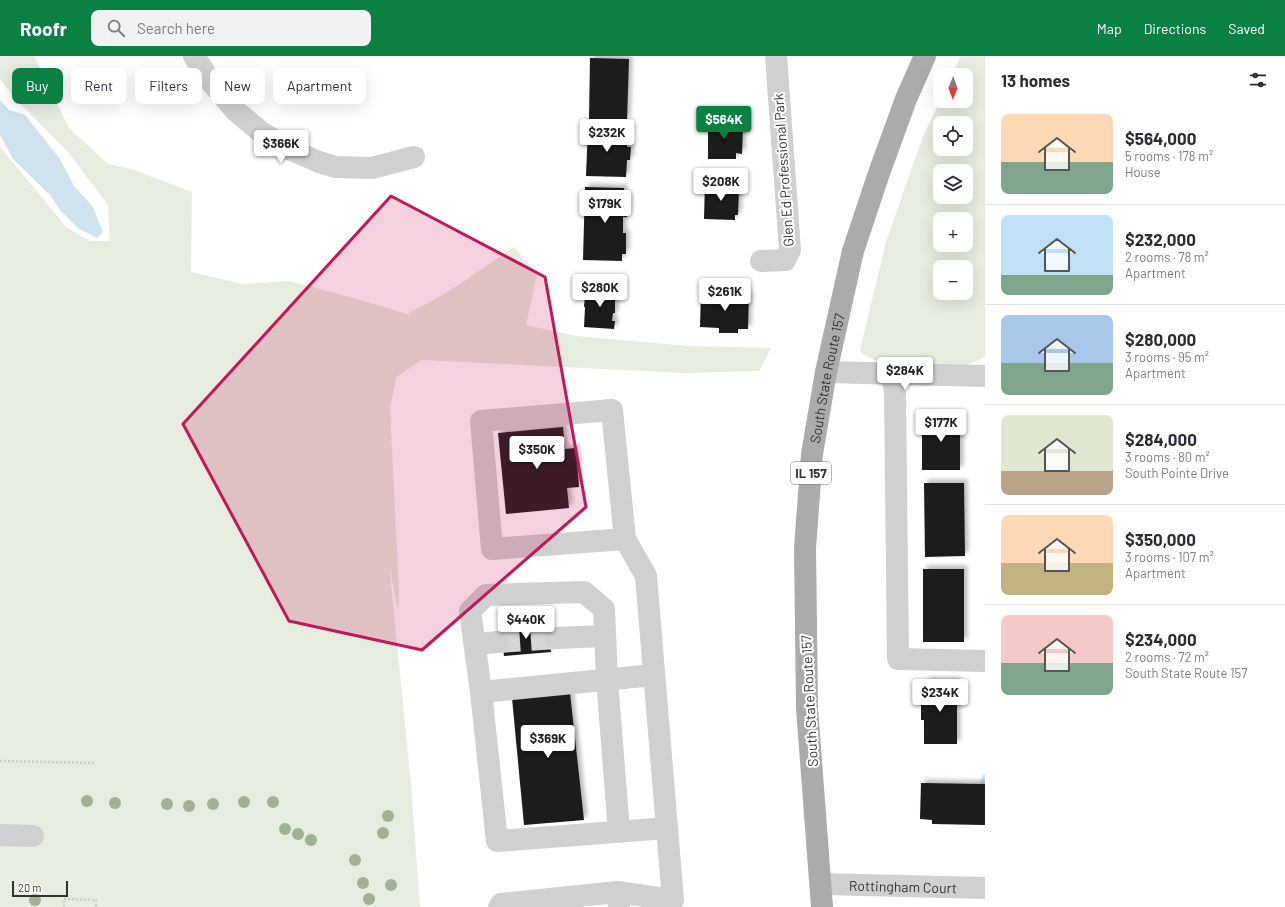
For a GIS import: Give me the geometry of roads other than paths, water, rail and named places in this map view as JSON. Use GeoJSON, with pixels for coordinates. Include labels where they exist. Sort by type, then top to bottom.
{"type":"FeatureCollection","features":[{"type":"Feature","properties":{"kind":"main road","name":"South State Route 157"},"geometry":{"type":"LineString","coordinates":[[822,907],[807,708],[804,548],[812,454],[826,372],[853,251],[906,99],[925,56]]}},
{"type":"Feature","properties":{"kind":"street"},"geometry":{"type":"LineString","coordinates":[[194,56],[211,82],[236,111],[261,132],[289,149],[335,167],[372,168],[414,158]]}},
{"type":"Feature","properties":{"kind":"street","name":"Glen Ed Professional Park"},"geometry":{"type":"LineString","coordinates":[[761,261],[785,260],[790,250],[776,56]]}},
{"type":"Feature","properties":{"kind":"street"},"geometry":{"type":"LineString","coordinates":[[826,372],[985,376]]}},
{"type":"Feature","properties":{"kind":"street"},"geometry":{"type":"LineString","coordinates":[[892,373],[895,393],[898,659],[985,661]]}},
{"type":"Feature","properties":{"kind":"street"},"geometry":{"type":"LineString","coordinates":[[499,907],[501,904],[618,899],[679,902],[667,828],[646,576],[625,540],[612,410],[481,421],[492,549],[625,540]]}},
{"type":"Feature","properties":{"kind":"street"},"geometry":{"type":"LineString","coordinates":[[619,832],[607,679],[604,609],[584,592],[486,595],[470,611],[481,692],[497,841],[619,832],[667,828]]}},
{"type":"Feature","properties":{"kind":"street"},"geometry":{"type":"LineString","coordinates":[[556,638],[606,636]]}},
{"type":"Feature","properties":{"kind":"street"},"geometry":{"type":"LineString","coordinates":[[475,644],[498,642]]}},
{"type":"Feature","properties":{"kind":"street"},"geometry":{"type":"LineString","coordinates":[[481,692],[654,675]]}},
{"type":"Feature","properties":{"kind":"street"},"geometry":{"type":"LineString","coordinates":[[0,835],[33,836]]}},
{"type":"Feature","properties":{"kind":"street","name":"Rottingham Court"},"geometry":{"type":"LineString","coordinates":[[821,884],[985,888]]}},
{"type":"Feature","properties":{"kind":"water"},"geometry":{"type":"Polygon","coordinates":[[[0,100],[9,110],[25,115],[60,159],[74,186],[93,207],[103,232],[97,238],[78,228],[60,210],[50,195],[13,159],[0,135],[0,100]]]}},
{"type":"Feature","properties":{"kind":"waterway"},"geometry":{"type":"LineString","coordinates":[[983,782],[985,777]]}},
{"type":"Feature","properties":{"kind":"tunnel"},"geometry":{"type":"LineString","coordinates":[[498,642],[556,638]]}}]}
